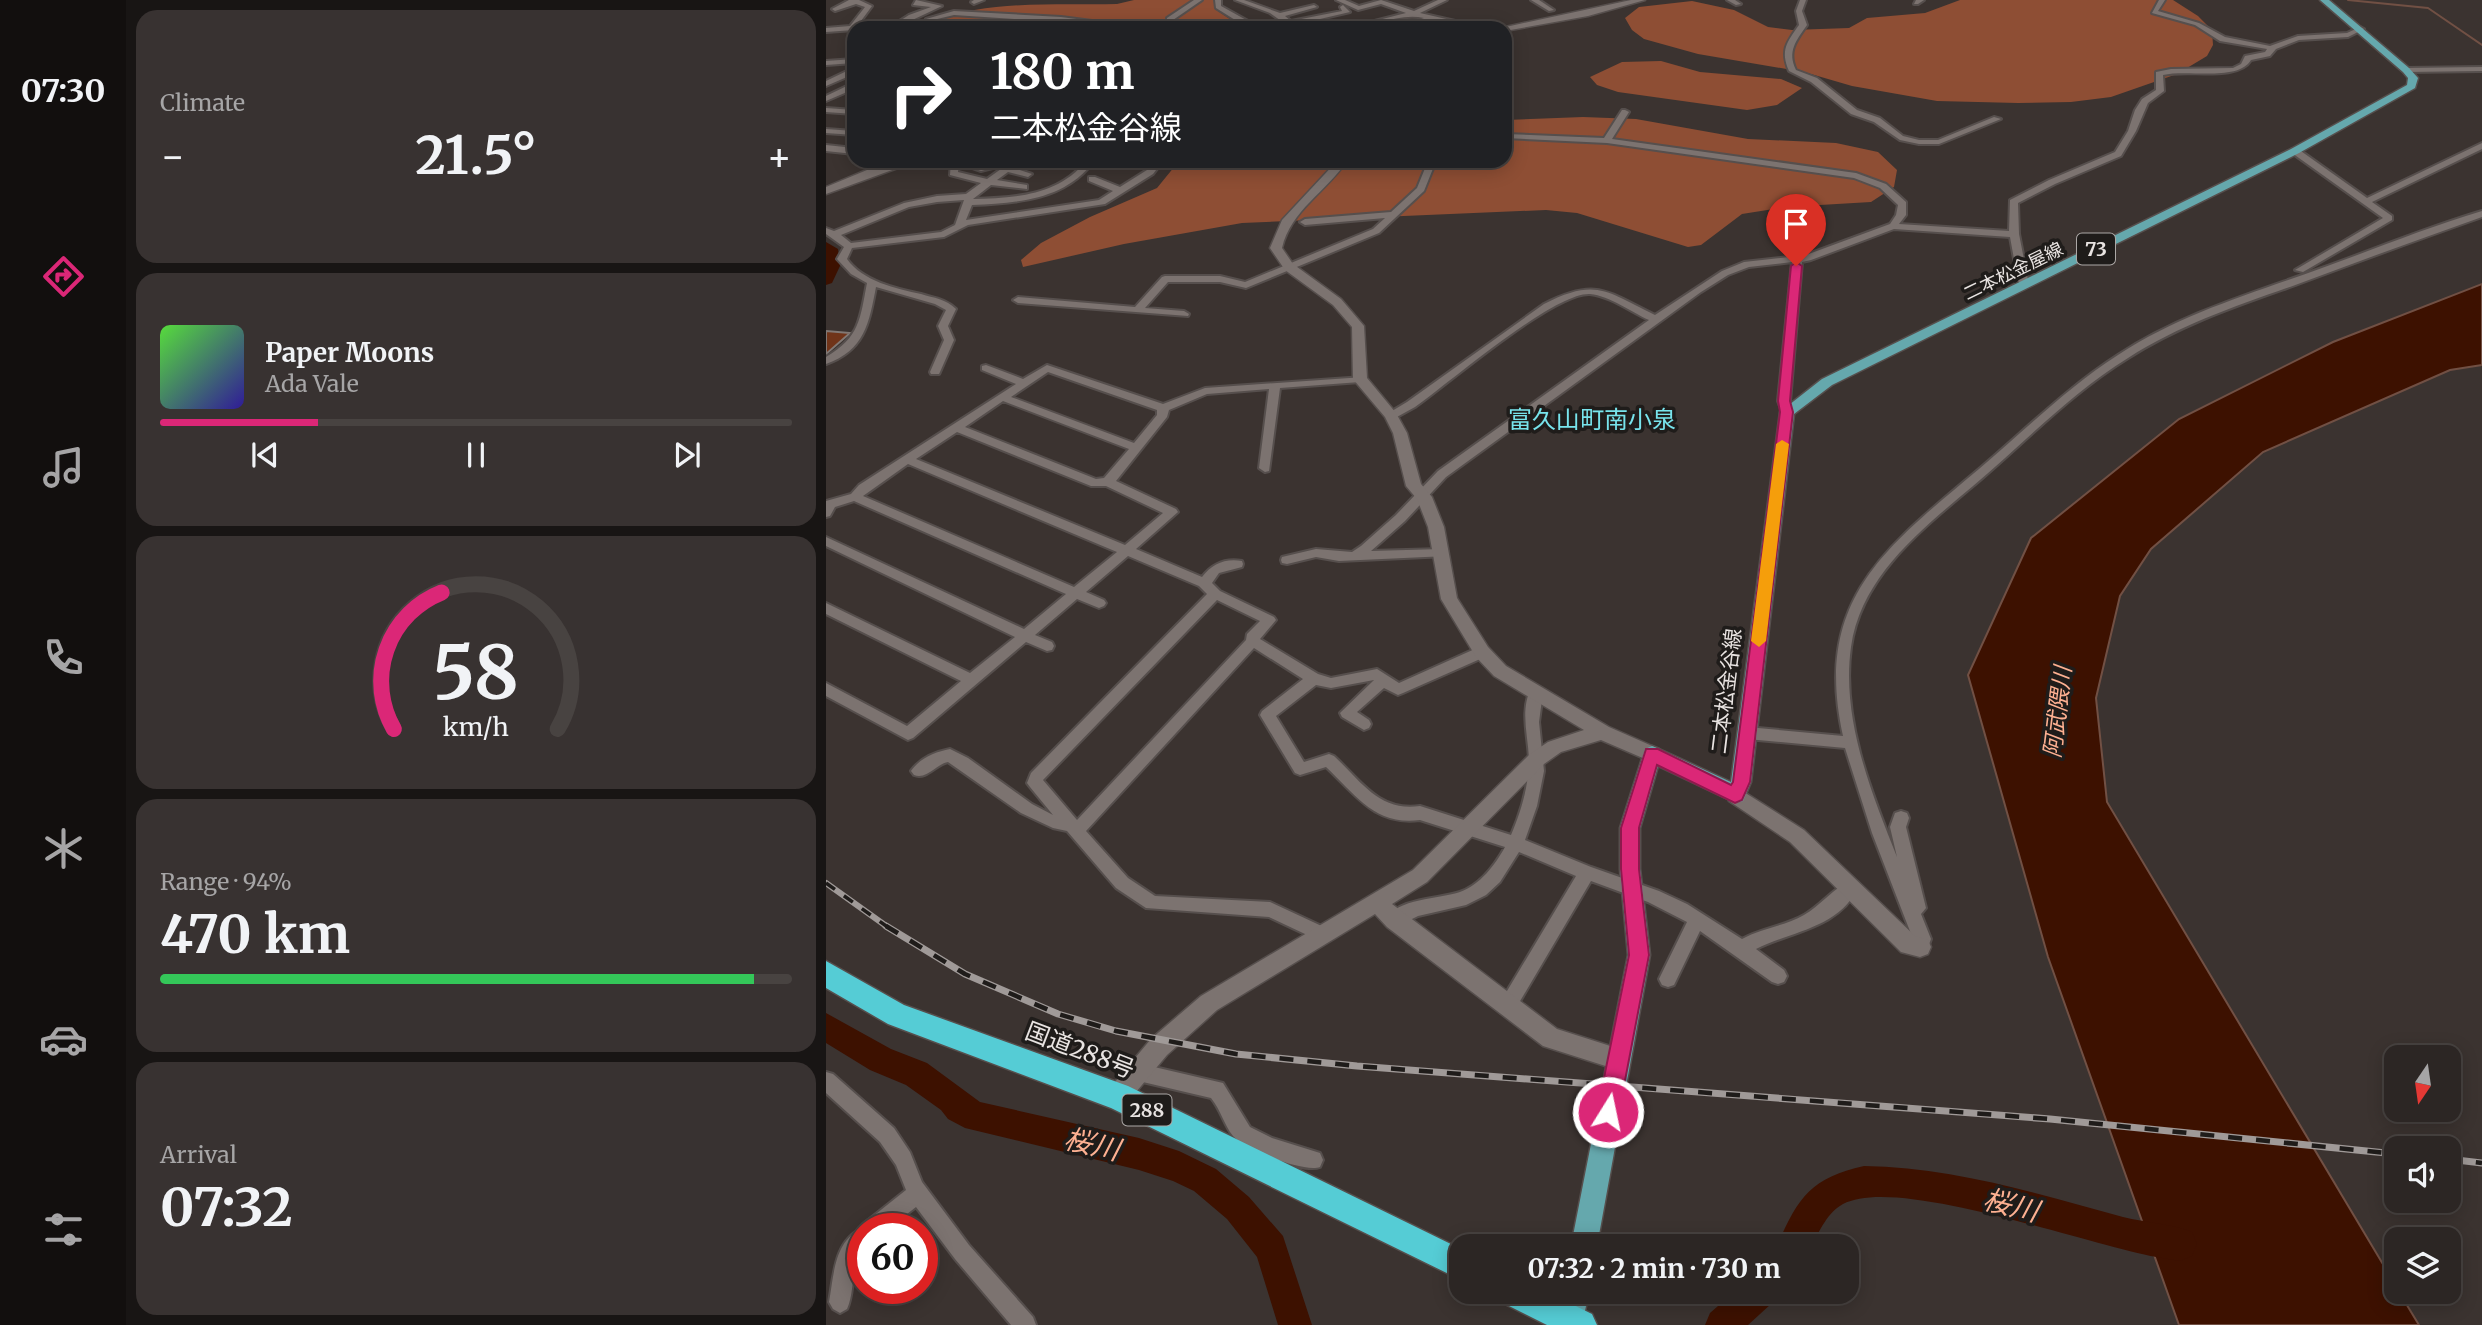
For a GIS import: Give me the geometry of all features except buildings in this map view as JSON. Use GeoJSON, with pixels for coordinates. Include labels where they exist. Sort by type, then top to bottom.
{"type":"FeatureCollection","features":[{"type":"Feature","properties":{"kind":"highway","name":"国道288号"},"geometry":{"type":"LineString","coordinates":[[826,973],[857,994],[897,1015],[1118,1096],[1449,1259]]}},
{"type":"Feature","properties":{"kind":"highway"},"geometry":{"type":"LineString","coordinates":[[1546,1304],[1575,1315]]}},
{"type":"Feature","properties":{"kind":"main road"},"geometry":{"type":"LineString","coordinates":[[2324,0],[2406,69]]}},
{"type":"Feature","properties":{"kind":"main road","name":"二本松金屋線"},"geometry":{"type":"LineString","coordinates":[[1787,412],[1826,382],[2295,151],[2410,88],[2414,81],[2406,69]]}},
{"type":"Feature","properties":{"kind":"main road","name":"二本松金谷線"},"geometry":{"type":"LineString","coordinates":[[1652,754],[1735,795],[1741,782],[1787,412]]}},
{"type":"Feature","properties":{"kind":"main road"},"geometry":{"type":"LineString","coordinates":[[1586,1234],[1639,955],[1632,889],[1630,828],[1652,754]]}},
{"type":"Feature","properties":{"kind":"street"},"geometry":{"type":"LineString","coordinates":[[826,3],[841,0]]}},
{"type":"Feature","properties":{"kind":"street"},"geometry":{"type":"LineString","coordinates":[[904,21],[914,12],[929,11],[939,6],[915,4],[920,0]]}},
{"type":"Feature","properties":{"kind":"street"},"geometry":{"type":"LineString","coordinates":[[1170,21],[1199,0]]}},
{"type":"Feature","properties":{"kind":"street"},"geometry":{"type":"LineString","coordinates":[[1218,0],[1218,7],[1244,21]]}},
{"type":"Feature","properties":{"kind":"street"},"geometry":{"type":"LineString","coordinates":[[1238,0],[1271,9],[1287,21]]}},
{"type":"Feature","properties":{"kind":"street"},"geometry":{"type":"LineString","coordinates":[[1414,13],[1444,0]]}},
{"type":"Feature","properties":{"kind":"street"},"geometry":{"type":"LineString","coordinates":[[1534,0],[1551,10]]}},
{"type":"Feature","properties":{"kind":"street"},"geometry":{"type":"LineString","coordinates":[[1512,27],[1641,0]]}},
{"type":"Feature","properties":{"kind":"street"},"geometry":{"type":"LineString","coordinates":[[1802,0],[1799,11],[1803,25],[1789,45],[1788,60],[1793,71],[1814,80],[1854,112],[1877,120],[1916,149],[1997,118]]}},
{"type":"Feature","properties":{"kind":"street"},"geometry":{"type":"LineString","coordinates":[[2162,0],[2154,12],[2197,24],[2223,39],[2272,48]]}},
{"type":"Feature","properties":{"kind":"street"},"geometry":{"type":"LineString","coordinates":[[835,9],[854,1],[869,6],[854,21]]}},
{"type":"Feature","properties":{"kind":"street"},"geometry":{"type":"LineString","coordinates":[[1308,21],[1325,18],[1343,7],[1358,8],[1379,1],[1423,21],[1432,17]]}},
{"type":"Feature","properties":{"kind":"street"},"geometry":{"type":"LineString","coordinates":[[1258,7],[1279,2]]}},
{"type":"Feature","properties":{"kind":"street"},"geometry":{"type":"LineString","coordinates":[[1280,15],[1314,7]]}},
{"type":"Feature","properties":{"kind":"street"},"geometry":{"type":"LineString","coordinates":[[930,21],[929,19],[954,13],[1074,21]]}},
{"type":"Feature","properties":{"kind":"street"},"geometry":{"type":"LineString","coordinates":[[1374,21],[1403,13],[1450,21]]}},
{"type":"Feature","properties":{"kind":"street"},"geometry":{"type":"LineString","coordinates":[[1325,18],[1329,21]]}},
{"type":"Feature","properties":{"kind":"street"},"geometry":{"type":"LineString","coordinates":[[826,30],[847,28]]}},
{"type":"Feature","properties":{"kind":"street"},"geometry":{"type":"LineString","coordinates":[[834,38],[847,28]]}},
{"type":"Feature","properties":{"kind":"street"},"geometry":{"type":"LineString","coordinates":[[2026,284],[2023,281],[2014,234],[2014,201],[2118,155],[2145,101],[2161,91],[2159,74],[2186,70],[2235,70],[2242,67],[2248,58],[2267,54],[2272,48],[2300,37],[2348,35],[2360,29]]}},
{"type":"Feature","properties":{"kind":"street"},"geometry":{"type":"LineString","coordinates":[[826,69],[847,60]]}},
{"type":"Feature","properties":{"kind":"street"},"geometry":{"type":"LineString","coordinates":[[826,63],[835,64]]}},
{"type":"Feature","properties":{"kind":"street"},"geometry":{"type":"LineString","coordinates":[[2406,69],[2482,69]]}},
{"type":"Feature","properties":{"kind":"street"},"geometry":{"type":"LineString","coordinates":[[826,84],[847,74]]}},
{"type":"Feature","properties":{"kind":"street"},"geometry":{"type":"LineString","coordinates":[[826,99],[847,89]]}},
{"type":"Feature","properties":{"kind":"street"},"geometry":{"type":"LineString","coordinates":[[1607,141],[1625,112]]}},
{"type":"Feature","properties":{"kind":"street"},"geometry":{"type":"LineString","coordinates":[[839,132],[847,127]]}},
{"type":"Feature","properties":{"kind":"street"},"geometry":{"type":"LineString","coordinates":[[1512,130],[1519,135]]}},
{"type":"Feature","properties":{"kind":"street"},"geometry":{"type":"LineString","coordinates":[[826,131],[847,133]]}},
{"type":"Feature","properties":{"kind":"street"},"geometry":{"type":"LineString","coordinates":[[1512,136],[1607,141],[1868,180],[1890,191],[1903,204],[1901,215],[1893,226]]}},
{"type":"Feature","properties":{"kind":"street"},"geometry":{"type":"LineString","coordinates":[[2367,201],[2482,146]]}},
{"type":"Feature","properties":{"kind":"street"},"geometry":{"type":"LineString","coordinates":[[826,148],[847,150]]}},
{"type":"Feature","properties":{"kind":"street"},"geometry":{"type":"LineString","coordinates":[[826,157],[839,149]]}},
{"type":"Feature","properties":{"kind":"street"},"geometry":{"type":"LineString","coordinates":[[2279,287],[2280,281],[2389,219],[2295,151]]}},
{"type":"Feature","properties":{"kind":"street"},"geometry":{"type":"LineString","coordinates":[[826,191],[886,168]]}},
{"type":"Feature","properties":{"kind":"street"},"geometry":{"type":"LineString","coordinates":[[954,168],[953,173],[1024,187]]}},
{"type":"Feature","properties":{"kind":"street"},"geometry":{"type":"LineString","coordinates":[[959,226],[968,199],[1004,168]]}},
{"type":"Feature","properties":{"kind":"street"},"geometry":{"type":"LineString","coordinates":[[1015,168],[1028,174]]}},
{"type":"Feature","properties":{"kind":"street"},"geometry":{"type":"LineString","coordinates":[[830,232],[907,205],[937,199],[1039,195],[1081,174],[1085,168]]}},
{"type":"Feature","properties":{"kind":"street"},"geometry":{"type":"LineString","coordinates":[[830,232],[849,246],[907,243],[944,234],[959,226],[1102,202],[1153,168]]}},
{"type":"Feature","properties":{"kind":"street"},"geometry":{"type":"LineString","coordinates":[[1338,168],[1324,185],[1300,204],[1277,242],[1279,254],[1289,267],[1337,302],[1354,319],[1360,334],[1360,379],[1391,416],[1401,433],[1414,486],[1424,497],[1436,527],[1449,599],[1482,652],[1500,671],[1602,732],[1652,754]]}},
{"type":"Feature","properties":{"kind":"street"},"geometry":{"type":"LineString","coordinates":[[1138,310],[1166,279],[1220,279],[1243,286],[1376,232],[1421,189],[1429,168]]}},
{"type":"Feature","properties":{"kind":"street"},"geometry":{"type":"LineString","coordinates":[[1092,179],[1121,191]]}},
{"type":"Feature","properties":{"kind":"street"},"geometry":{"type":"LineString","coordinates":[[962,184],[988,182]]}},
{"type":"Feature","properties":{"kind":"street"},"geometry":{"type":"LineString","coordinates":[[1305,222],[1396,214]]}},
{"type":"Feature","properties":{"kind":"street"},"geometry":{"type":"LineString","coordinates":[[1920,939],[1850,743],[1843,682],[1848,629],[1860,597],[1893,551],[1942,504],[2083,385],[2144,343],[2229,304],[2482,214]]}},
{"type":"Feature","properties":{"kind":"street"},"geometry":{"type":"LineString","coordinates":[[1355,555],[1371,545],[1413,503],[1424,497],[1442,474],[1697,290],[1738,267],[1757,262],[1797,259],[1893,226],[2014,234]]}},
{"type":"Feature","properties":{"kind":"street"},"geometry":{"type":"LineString","coordinates":[[849,246],[842,259],[845,266],[872,283],[884,284],[913,296],[941,301],[951,309],[943,326],[949,340],[935,372]]}},
{"type":"Feature","properties":{"kind":"street"},"geometry":{"type":"LineString","coordinates":[[1787,412],[1784,401],[1797,259]]}},
{"type":"Feature","properties":{"kind":"street"},"geometry":{"type":"LineString","coordinates":[[826,361],[855,342],[862,334],[872,283]]}},
{"type":"Feature","properties":{"kind":"street"},"geometry":{"type":"LineString","coordinates":[[1391,416],[1426,396],[1495,343],[1571,293],[1594,292],[1657,320]]}},
{"type":"Feature","properties":{"kind":"street"},"geometry":{"type":"LineString","coordinates":[[1018,300],[1184,314]]}},
{"type":"Feature","properties":{"kind":"street"},"geometry":{"type":"LineString","coordinates":[[986,368],[1024,383]]}},
{"type":"Feature","properties":{"kind":"street"},"geometry":{"type":"LineString","coordinates":[[827,506],[855,497],[863,488],[1047,368],[1163,408],[1205,391],[1360,379]]}},
{"type":"Feature","properties":{"kind":"street"},"geometry":{"type":"LineString","coordinates":[[1265,468],[1275,386]]}},
{"type":"Feature","properties":{"kind":"street"},"geometry":{"type":"LineString","coordinates":[[1002,397],[1137,448]]}},
{"type":"Feature","properties":{"kind":"street"},"geometry":{"type":"LineString","coordinates":[[1108,482],[1163,415],[1163,408]]}},
{"type":"Feature","properties":{"kind":"street"},"geometry":{"type":"LineString","coordinates":[[826,689],[908,734],[1172,512],[1108,482],[1095,483],[955,427]]}},
{"type":"Feature","properties":{"kind":"street"},"geometry":{"type":"LineString","coordinates":[[908,459],[1210,589],[1269,620],[1252,638],[1253,641],[1074,828]]}},
{"type":"Feature","properties":{"kind":"street"},"geometry":{"type":"LineString","coordinates":[[855,497],[1099,603]]}},
{"type":"Feature","properties":{"kind":"street"},"geometry":{"type":"LineString","coordinates":[[826,541],[1047,646]]}},
{"type":"Feature","properties":{"kind":"street"},"geometry":{"type":"LineString","coordinates":[[1287,560],[1316,553],[1329,556],[1441,553]]}},
{"type":"Feature","properties":{"kind":"street"},"geometry":{"type":"LineString","coordinates":[[1237,564],[1215,569],[1210,589],[1036,777],[1035,783],[1122,883],[1152,904],[1270,910],[1322,934]]}},
{"type":"Feature","properties":{"kind":"street"},"geometry":{"type":"LineString","coordinates":[[826,608],[971,680]]}},
{"type":"Feature","properties":{"kind":"street"},"geometry":{"type":"LineString","coordinates":[[1253,641],[1314,679],[1331,683],[1377,674],[1398,690],[1482,652]]}},
{"type":"Feature","properties":{"kind":"street"},"geometry":{"type":"LineString","coordinates":[[1314,679],[1267,715],[1300,769],[1329,760],[1365,797],[1388,812],[1409,816],[1420,813],[1515,843],[1587,873],[1653,896],[1697,920],[1778,976]]}},
{"type":"Feature","properties":{"kind":"street"},"geometry":{"type":"LineString","coordinates":[[1364,724],[1348,713],[1383,680]]}},
{"type":"Feature","properties":{"kind":"street"},"geometry":{"type":"LineString","coordinates":[[1394,920],[1416,908],[1464,898],[1483,888],[1502,869],[1515,843],[1531,798],[1537,759],[1530,710],[1536,692]]}},
{"type":"Feature","properties":{"kind":"street"},"geometry":{"type":"LineString","coordinates":[[1118,1096],[1176,1030],[1209,1003],[1420,876],[1537,759],[1555,747],[1602,732]]}},
{"type":"Feature","properties":{"kind":"street"},"geometry":{"type":"LineString","coordinates":[[1747,733],[1850,743]]}},
{"type":"Feature","properties":{"kind":"street"},"geometry":{"type":"LineString","coordinates":[[919,771],[937,758],[950,755],[1011,798],[1060,826],[1074,828]]}},
{"type":"Feature","properties":{"kind":"street"},"geometry":{"type":"LineString","coordinates":[[1735,795],[1797,836],[1909,945],[1920,939]]}},
{"type":"Feature","properties":{"kind":"street"},"geometry":{"type":"LineString","coordinates":[[1901,818],[1898,827],[1920,916],[1920,939]]}},
{"type":"Feature","properties":{"kind":"street"},"geometry":{"type":"LineString","coordinates":[[1507,1007],[1587,873]]}},
{"type":"Feature","properties":{"kind":"street"},"geometry":{"type":"LineString","coordinates":[[1742,949],[1766,935],[1789,930],[1829,909],[1849,888]]}},
{"type":"Feature","properties":{"kind":"street"},"geometry":{"type":"LineString","coordinates":[[1377,902],[1394,920],[1551,1038],[1618,1059]]}},
{"type":"Feature","properties":{"kind":"street"},"geometry":{"type":"LineString","coordinates":[[1668,979],[1697,920]]}},
{"type":"Feature","properties":{"kind":"street"},"geometry":{"type":"LineString","coordinates":[[1137,1072],[1216,1090],[1225,1098],[1239,1130],[1269,1147],[1313,1160]]}},
{"type":"Feature","properties":{"kind":"street"},"geometry":{"type":"LineString","coordinates":[[826,1081],[887,1135],[903,1159],[918,1193],[962,1252],[1026,1325]]}},
{"type":"Feature","properties":{"kind":"street"},"geometry":{"type":"LineString","coordinates":[[893,1213],[918,1193]]}},
{"type":"Feature","properties":{"kind":"street"},"geometry":{"type":"LineString","coordinates":[[841,1302],[847,1256]]}},
{"type":"Feature","properties":{"kind":"shaded area"},"geometry":{"type":"Polygon","coordinates":[[[1134,0],[1215,0],[1215,9],[1233,21],[933,21],[955,14],[1000,7],[1117,4],[1134,0]]]}},
{"type":"Feature","properties":{"kind":"shaded area"},"geometry":{"type":"Polygon","coordinates":[[[1960,0],[2173,0],[2198,16],[2212,30],[2213,45],[2207,56],[2177,74],[2111,97],[2071,102],[1937,101],[1852,86],[1804,72],[1698,54],[1644,39],[1632,30],[1625,18],[1639,7],[1692,1],[1734,10],[1768,27],[1792,30],[1849,28],[1867,18],[1925,13],[1960,0]]]}},
{"type":"Feature","properties":{"kind":"shaded area"},"geometry":{"type":"Polygon","coordinates":[[[1661,61],[1700,72],[1781,79],[1802,88],[1777,105],[1747,110],[1618,92],[1597,85],[1590,77],[1622,62],[1661,61]]]}},
{"type":"Feature","properties":{"kind":"shaded area"},"geometry":{"type":"Polygon","coordinates":[[[1583,117],[1636,119],[1748,139],[1836,143],[1878,152],[1897,170],[1894,187],[1871,202],[1786,207],[1742,214],[1701,245],[1688,247],[1577,213],[1546,210],[1242,223],[1124,244],[1023,267],[1021,260],[1041,243],[1090,217],[1157,188],[1173,168],[1512,168],[1512,120],[1583,117]]]}},
{"type":"Feature","properties":{"kind":"water","name":"阿武隈川"},"geometry":{"type":"Polygon","coordinates":[[[2482,284],[2482,365],[2450,370],[2263,452],[2151,549],[2120,596],[2096,698],[2107,802],[2384,1266],[2384,1304],[2406,1304],[2419,1325],[2179,1325],[2048,957],[1968,675],[2031,538],[2179,419],[2333,342],[2482,284]]]}},
{"type":"Feature","properties":{"kind":"waterway"},"geometry":{"type":"LineString","coordinates":[[2348,0],[2428,8],[2482,45]]}},
{"type":"Feature","properties":{"kind":"waterway","name":"桜川"},"geometry":{"type":"LineString","coordinates":[[826,247],[830,249],[832,266],[826,280]]}},
{"type":"Feature","properties":{"kind":"waterway","name":"桜川"},"geometry":{"type":"LineString","coordinates":[[826,1027],[881,1060],[916,1074],[952,1099],[959,1108],[976,1117],[1139,1154],[1179,1167],[1205,1180],[1238,1208],[1271,1248],[1295,1325]]}},
{"type":"Feature","properties":{"kind":"waterway","name":"桜川"},"geometry":{"type":"LineString","coordinates":[[1801,1234],[1812,1213],[1831,1193],[1839,1188],[1864,1182],[1939,1188],[2026,1207],[2138,1237],[2180,1244]]}},
{"type":"Feature","properties":{"kind":"waterway","name":"桜川"},"geometry":{"type":"LineString","coordinates":[[1722,1325],[1746,1304]]}},
{"type":"Feature","properties":{"kind":"railway"},"geometry":{"type":"LineString","coordinates":[[826,883],[887,927]]}},
{"type":"Feature","properties":{"kind":"railway"},"geometry":{"type":"LineString","coordinates":[[887,927],[965,974],[1058,1014],[1116,1031],[1236,1054],[1357,1066],[2050,1119],[2384,1153]]}},
{"type":"Feature","properties":{"kind":"railway"},"geometry":{"type":"LineString","coordinates":[[2461,1161],[2482,1163]]}},
{"type":"Feature","properties":{"kind":"slow traffic"},"geometry":{"type":"LineString","coordinates":[[1759,641],[1782,444]]}},
{"type":"Feature","properties":{"kind":"district","name":"富久山町南小泉"},"geometry":{"type":"Point","coordinates":[1592,419]}},
{"type":"Feature","properties":{"kind":"route"},"geometry":{"type":"LineString","coordinates":[[1608,1112],[1639,955],[1630,869],[1630,828],[1652,754],[1735,795],[1741,782],[1787,412],[1784,401],[1796,266]]}}]}
